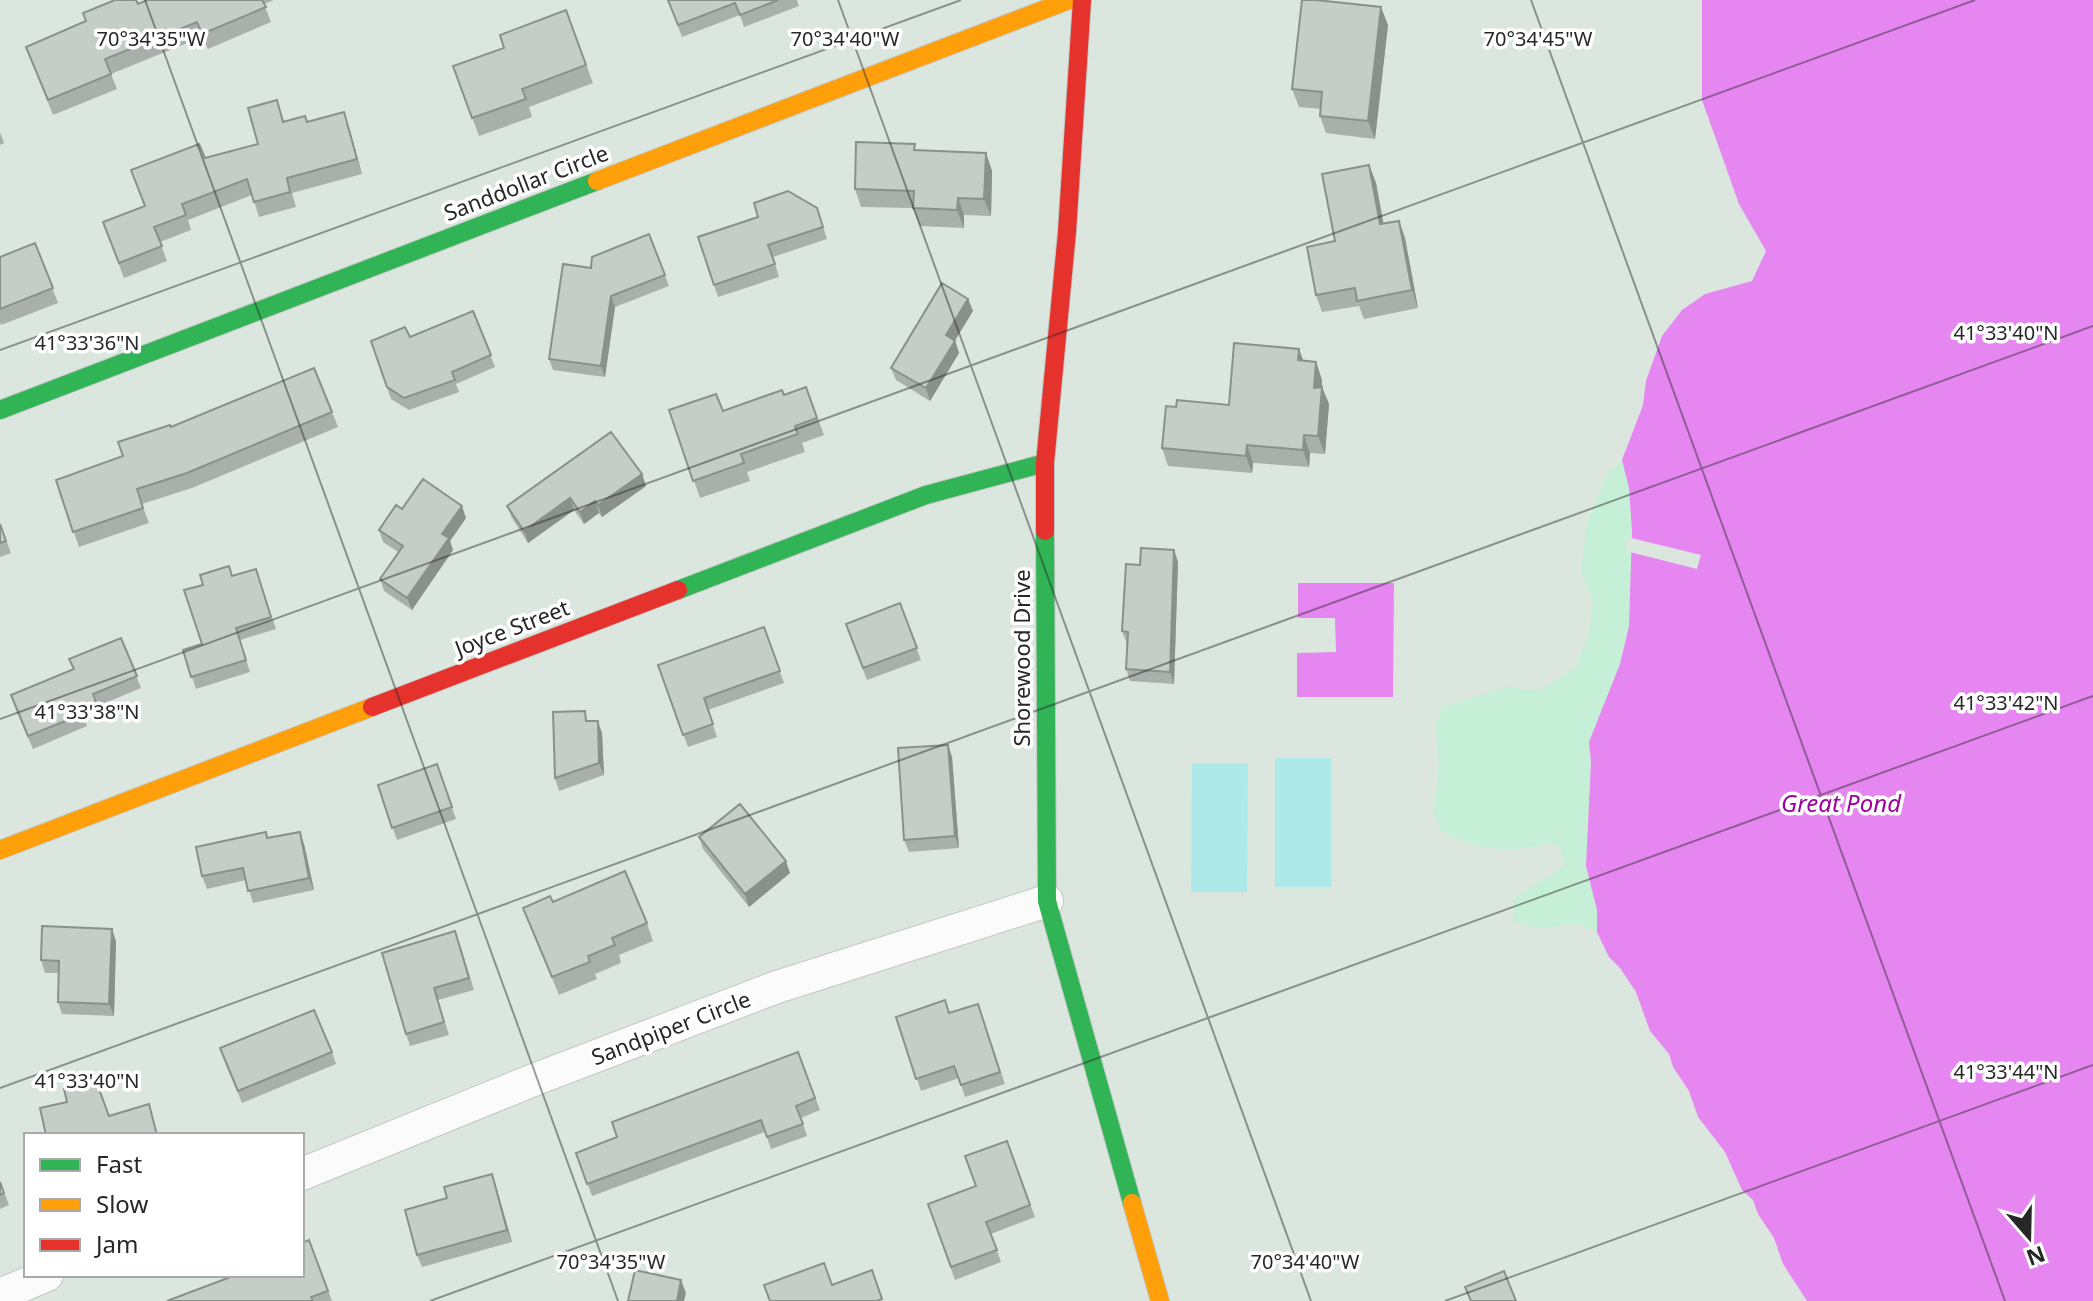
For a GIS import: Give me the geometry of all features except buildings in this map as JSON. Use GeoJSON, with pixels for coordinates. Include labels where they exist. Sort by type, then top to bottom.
{"type":"FeatureCollection","features":[{"type":"Feature","properties":{"kind":"street","name":"Sanddollar Circle"},"geometry":{"type":"LineString","coordinates":[[0,410],[1069,0]]}},
{"type":"Feature","properties":{"kind":"street","name":"Shorewood Drive"},"geometry":{"type":"LineString","coordinates":[[1082,0],[1067,232],[1045,463],[1047,901],[1156,1300]]}},
{"type":"Feature","properties":{"kind":"street","name":"Joyce Street"},"geometry":{"type":"LineString","coordinates":[[0,850],[926,495],[1045,463]]}},
{"type":"Feature","properties":{"kind":"street","name":"Sandpiper Circle"},"geometry":{"type":"LineString","coordinates":[[304,1173],[536,1079],[777,987],[1047,901]]}},
{"type":"Feature","properties":{"kind":"street"},"geometry":{"type":"LineString","coordinates":[[0,1295],[42,1277]]}},
{"type":"Feature","properties":{"kind":"sand"},"geometry":{"type":"Polygon","coordinates":[[[1622,460],[1629,488],[1632,531],[1629,626],[1620,664],[1589,742],[1591,762],[1586,866],[1597,910],[1597,932],[1574,924],[1533,927],[1514,921],[1513,901],[1565,865],[1562,850],[1551,843],[1494,849],[1441,831],[1434,813],[1439,765],[1436,728],[1441,708],[1510,686],[1522,690],[1543,689],[1576,667],[1589,633],[1593,603],[1581,570],[1587,523],[1606,476],[1622,460]]]}},
{"type":"Feature","properties":{"kind":"shaded area"},"geometry":{"type":"Polygon","coordinates":[[[1275,758],[1331,758],[1331,887],[1275,887],[1275,758]]]}},
{"type":"Feature","properties":{"kind":"shaded area"},"geometry":{"type":"Polygon","coordinates":[[[1192,763],[1248,763],[1247,892],[1191,892],[1192,763]]]}},
{"type":"Feature","properties":{"kind":"water","name":"Great Pond"},"geometry":{"type":"Polygon","coordinates":[[[1702,0],[2093,0],[2093,1301],[1807,1301],[1783,1264],[1774,1238],[1753,1200],[1742,1190],[1725,1152],[1698,1117],[1689,1091],[1673,1067],[1669,1054],[1650,1031],[1636,992],[1609,957],[1597,932],[1597,910],[1586,866],[1591,762],[1589,742],[1620,664],[1629,626],[1632,531],[1629,488],[1622,460],[1643,405],[1646,381],[1662,336],[1682,310],[1705,294],[1752,281],[1766,251],[1739,204],[1702,100],[1702,0]]]}},
{"type":"Feature","properties":{"kind":"water"},"geometry":{"type":"Polygon","coordinates":[[[1298,583],[1394,583],[1393,697],[1297,697],[1297,653],[1336,652],[1335,618],[1298,618],[1298,583]]]}},
{"type":"Feature","properties":{"kind":"pier"},"geometry":{"type":"Polygon","coordinates":[[[1627,537],[1701,555],[1697,569],[1626,551],[1627,537]]]}},
{"type":"Feature","properties":{"kind":"traffic: fast"},"geometry":{"type":"LineString","coordinates":[[0,410],[597,181]]}},
{"type":"Feature","properties":{"kind":"traffic: fast"},"geometry":{"type":"LineString","coordinates":[[678,590],[926,495],[1045,463]]}},
{"type":"Feature","properties":{"kind":"traffic: fast"},"geometry":{"type":"LineString","coordinates":[[1045,531],[1047,901],[1132,1203]]}},
{"type":"Feature","properties":{"kind":"traffic: slow"},"geometry":{"type":"LineString","coordinates":[[597,181],[1069,0]]}},
{"type":"Feature","properties":{"kind":"traffic: slow"},"geometry":{"type":"LineString","coordinates":[[0,850],[372,707]]}},
{"type":"Feature","properties":{"kind":"traffic: slow"},"geometry":{"type":"LineString","coordinates":[[1132,1203],[1160,1301]]}},
{"type":"Feature","properties":{"kind":"traffic: jam"},"geometry":{"type":"LineString","coordinates":[[1045,531],[1045,463],[1067,232],[1082,0]]}},
{"type":"Feature","properties":{"kind":"traffic: jam"},"geometry":{"type":"LineString","coordinates":[[372,707],[678,590]]}}]}
